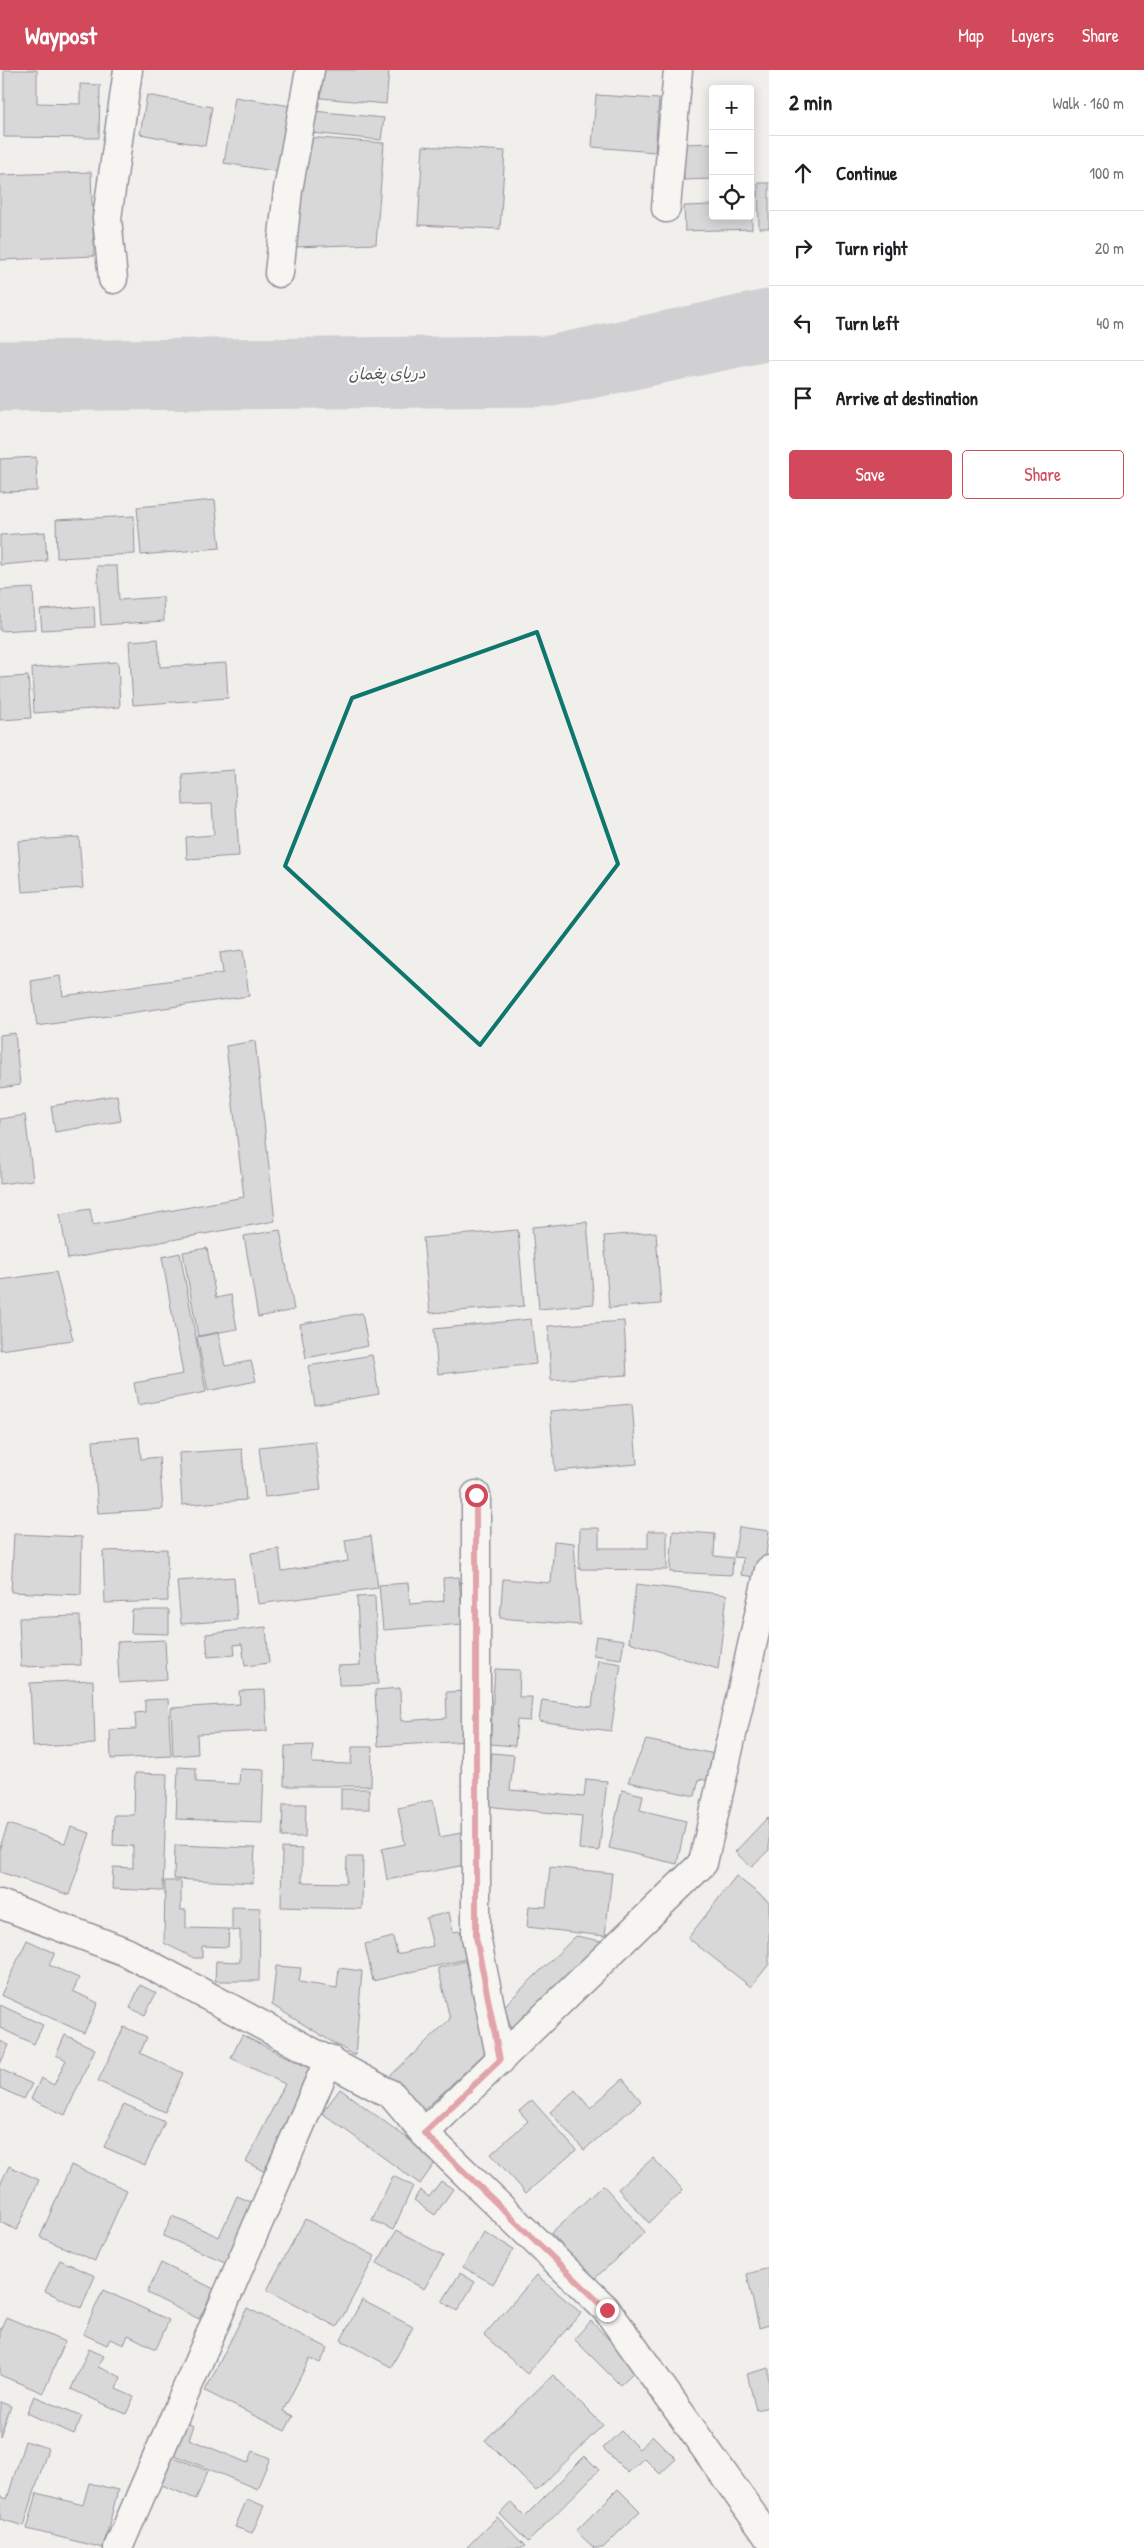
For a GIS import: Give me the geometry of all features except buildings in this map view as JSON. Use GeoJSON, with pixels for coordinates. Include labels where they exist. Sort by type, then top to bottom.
{"type":"FeatureCollection","features":[{"type":"Feature","properties":{"kind":"street"},"geometry":{"type":"LineString","coordinates":[[112,279],[107,218],[128,70]]}},
{"type":"Feature","properties":{"kind":"street"},"geometry":{"type":"LineString","coordinates":[[279,273],[288,190],[310,70]]}},
{"type":"Feature","properties":{"kind":"street"},"geometry":{"type":"LineString","coordinates":[[666,208],[678,70]]}},
{"type":"Feature","properties":{"kind":"street"},"geometry":{"type":"LineString","coordinates":[[476,1495],[476,1937],[500,2060]]}},
{"type":"Feature","properties":{"kind":"street"},"geometry":{"type":"LineString","coordinates":[[424,2133],[703,1863],[769,1570]]}},
{"type":"Feature","properties":{"kind":"street"},"geometry":{"type":"LineString","coordinates":[[0,1904],[126,1952],[329,2059],[392,2095],[424,2133],[607,2310],[769,2538]]}},
{"type":"Feature","properties":{"kind":"street"},"geometry":{"type":"LineString","coordinates":[[118,2548],[329,2059]]}},
{"type":"Feature","properties":{"kind":"highlighted area"},"geometry":{"type":"Polygon","coordinates":[[[537,632],[618,864],[480,1045],[285,866],[352,698],[537,632]]]}},
{"type":"Feature","properties":{"kind":"waterway","name":"دریای پغمان"},"geometry":{"type":"LineString","coordinates":[[0,376],[551,371],[769,325]]}},
{"type":"Feature","properties":{"kind":"route"},"geometry":{"type":"LineString","coordinates":[[476,1495],[476,1937],[500,2060],[424,2133],[607,2310]]}}]}
